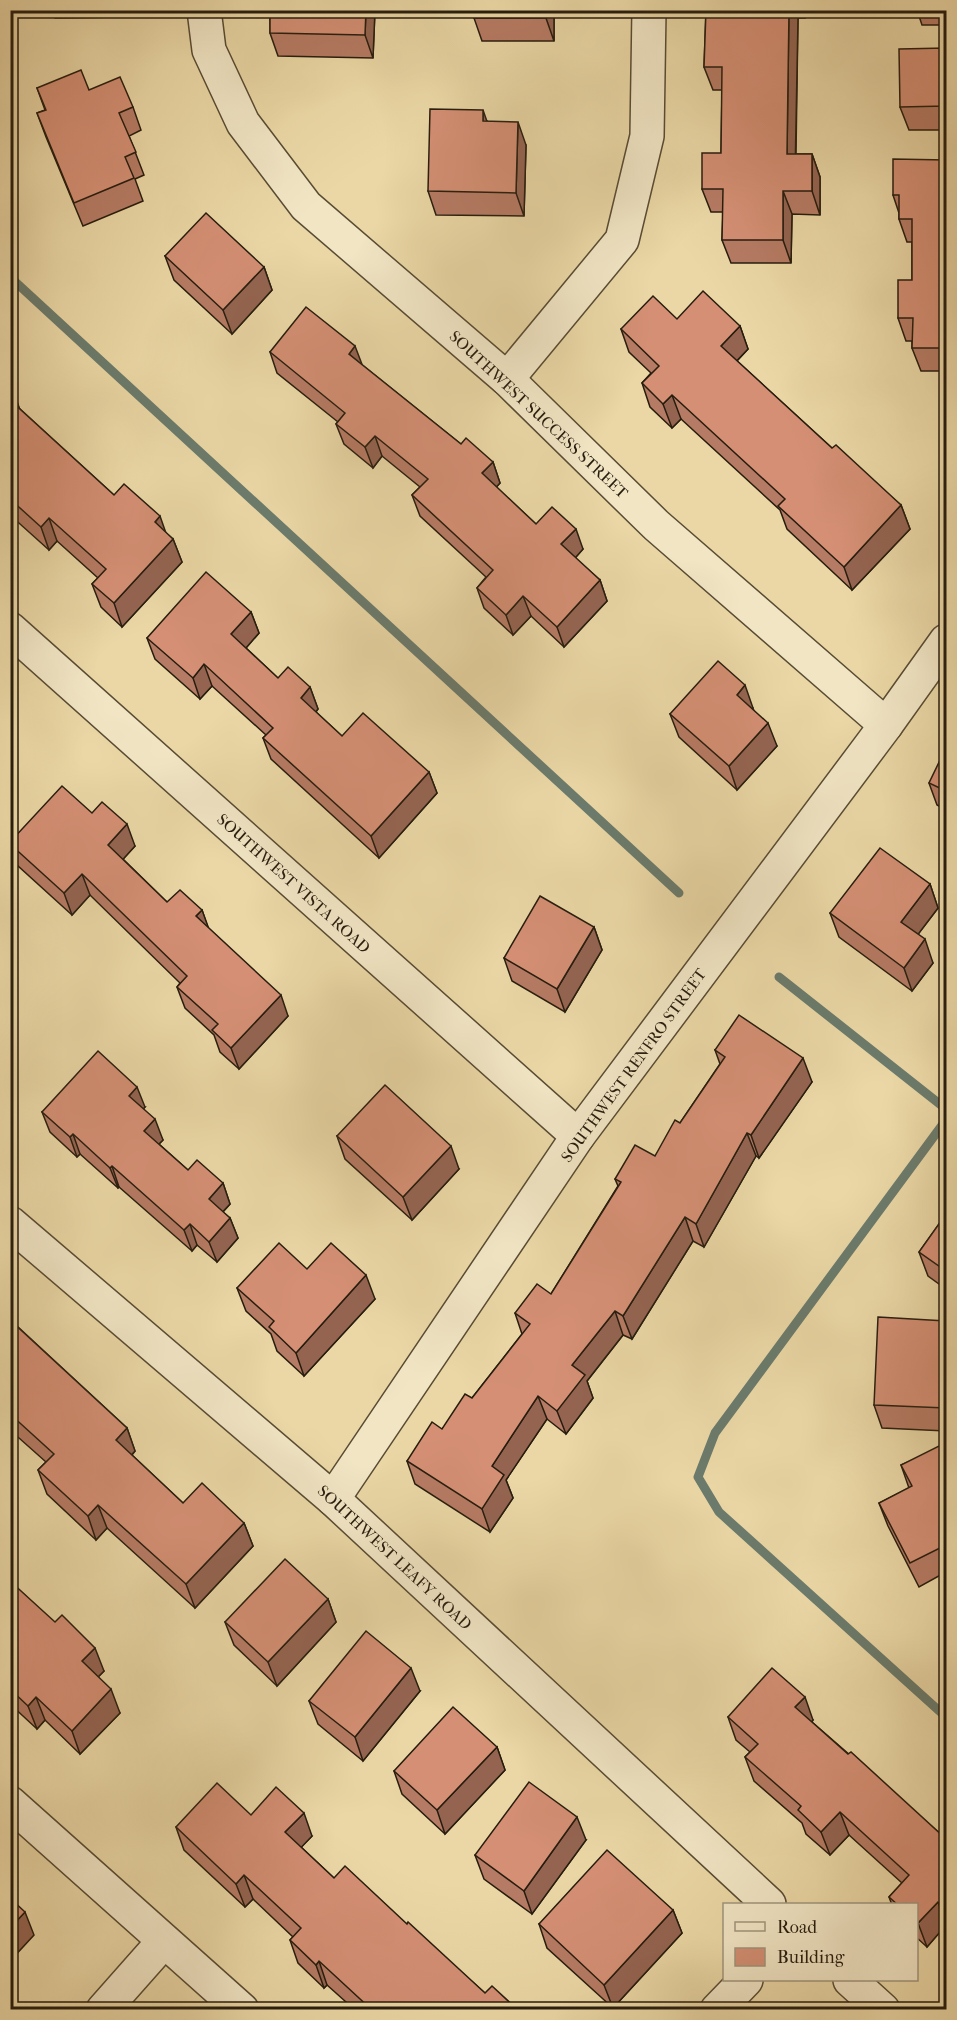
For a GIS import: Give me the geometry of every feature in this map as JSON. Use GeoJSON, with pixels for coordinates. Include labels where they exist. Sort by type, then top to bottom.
{"type":"FeatureCollection","features":[{"type":"Feature","properties":{"kind":"street","name":"SOUTHWEST SUCCESS STREET"},"geometry":{"type":"LineString","coordinates":[[204,10],[209,50],[243,123],[306,206],[507,379],[656,525],[886,725]]}},
{"type":"Feature","properties":{"kind":"street"},"geometry":{"type":"LineString","coordinates":[[507,379],[622,240],[646,136],[649,10]]}},
{"type":"Feature","properties":{"kind":"street","name":"SOUTHWEST VISTA ROAD"},"geometry":{"type":"LineString","coordinates":[[10,629],[578,1136]]}},
{"type":"Feature","properties":{"kind":"street","name":"SOUTHWEST RENFRO STREET"},"geometry":{"type":"LineString","coordinates":[[333,1499],[578,1136],[886,725],[946,640]]}},
{"type":"Feature","properties":{"kind":"street","name":"SOUTHWEST LEAFY ROAD"},"geometry":{"type":"LineString","coordinates":[[10,1223],[333,1499],[767,1903]]}},
{"type":"Feature","properties":{"kind":"street"},"geometry":{"type":"LineString","coordinates":[[10,1803],[242,2010]]}},
{"type":"Feature","properties":{"kind":"street"},"geometry":{"type":"LineString","coordinates":[[103,2010],[164,1941]]}},
{"type":"Feature","properties":{"kind":"street"},"geometry":{"type":"LineString","coordinates":[[717,2010],[745,1981]]}},
{"type":"Feature","properties":{"kind":"street"},"geometry":{"type":"LineString","coordinates":[[851,1981],[883,2010]]}},
{"type":"Feature","properties":{"kind":"building"},"geometry":{"type":"Polygon","coordinates":[[[270,10],[366,10],[365,35],[270,33],[270,10]]]}},
{"type":"Feature","properties":{"kind":"building"},"geometry":{"type":"Polygon","coordinates":[[[474,10],[546,10],[546,18],[474,18],[474,10]]]}},
{"type":"Feature","properties":{"kind":"building"},"geometry":{"type":"Polygon","coordinates":[[[706,10],[789,10],[787,154],[812,154],[812,191],[783,191],[783,240],[722,240],[723,189],[702,189],[702,153],[721,153],[722,67],[704,67],[706,10]]]}},
{"type":"Feature","properties":{"kind":"building"},"geometry":{"type":"Polygon","coordinates":[[[946,48],[946,106],[900,107],[899,49],[946,48]]]}},
{"type":"Feature","properties":{"kind":"building"},"geometry":{"type":"Polygon","coordinates":[[[81,70],[89,90],[120,77],[133,107],[119,113],[136,152],[125,157],[134,178],[74,203],[37,113],[46,110],[37,88],[81,70]]]}},
{"type":"Feature","properties":{"kind":"building"},"geometry":{"type":"Polygon","coordinates":[[[430,109],[483,110],[483,121],[518,122],[516,193],[428,191],[430,109]]]}},
{"type":"Feature","properties":{"kind":"building"},"geometry":{"type":"Polygon","coordinates":[[[893,159],[946,160],[946,348],[912,348],[913,318],[898,318],[898,280],[912,280],[912,219],[899,219],[899,195],[893,195],[893,159]]]}},
{"type":"Feature","properties":{"kind":"building"},"geometry":{"type":"Polygon","coordinates":[[[206,213],[264,267],[223,310],[165,256],[206,213]]]}},
{"type":"Feature","properties":{"kind":"building"},"geometry":{"type":"Polygon","coordinates":[[[703,291],[740,326],[721,346],[832,448],[836,445],[901,505],[844,567],[778,506],[785,499],[672,395],[663,404],[642,383],[659,366],[621,329],[653,296],[677,319],[703,291]]]}},
{"type":"Feature","properties":{"kind":"building"},"geometry":{"type":"Polygon","coordinates":[[[306,307],[355,346],[349,354],[461,444],[466,438],[493,462],[482,473],[536,524],[552,507],[576,529],[561,544],[600,580],[557,627],[523,596],[506,615],[477,588],[493,570],[412,495],[428,479],[375,436],[365,447],[336,424],[345,413],[270,352],[306,307]]]}},
{"type":"Feature","properties":{"kind":"building"},"geometry":{"type":"Polygon","coordinates":[[[10,400],[114,495],[124,484],[160,516],[155,522],[173,539],[114,603],[92,584],[106,569],[49,518],[41,527],[10,499],[10,400]]]}},
{"type":"Feature","properties":{"kind":"building"},"geometry":{"type":"Polygon","coordinates":[[[206,572],[251,612],[231,634],[278,678],[288,667],[310,687],[301,698],[342,736],[363,713],[429,772],[371,836],[263,738],[273,728],[204,664],[193,678],[147,638],[206,572]]]}},
{"type":"Feature","properties":{"kind":"building"},"geometry":{"type":"Polygon","coordinates":[[[718,661],[745,685],[737,695],[768,723],[729,766],[670,714],[718,661]]]}},
{"type":"Feature","properties":{"kind":"building"},"geometry":{"type":"Polygon","coordinates":[[[942,756],[946,758],[946,791],[929,783],[942,756]]]}},
{"type":"Feature","properties":{"kind":"building"},"geometry":{"type":"Polygon","coordinates":[[[62,786],[92,813],[102,802],[127,824],[108,845],[167,902],[180,890],[202,910],[196,916],[281,995],[231,1048],[212,1030],[218,1024],[177,987],[187,976],[82,874],[64,893],[10,844],[62,786]]]}},
{"type":"Feature","properties":{"kind":"building"},"geometry":{"type":"Polygon","coordinates":[[[880,848],[930,884],[901,922],[925,939],[904,968],[830,913],[880,848]]]}},
{"type":"Feature","properties":{"kind":"building"},"geometry":{"type":"Polygon","coordinates":[[[540,896],[594,927],[557,989],[504,958],[540,896]]]}},
{"type":"Feature","properties":{"kind":"building"},"geometry":{"type":"Polygon","coordinates":[[[739,1015],[803,1058],[751,1135],[747,1133],[696,1224],[685,1217],[623,1316],[615,1311],[572,1365],[585,1375],[557,1411],[538,1396],[492,1466],[504,1475],[482,1509],[407,1461],[432,1422],[442,1429],[465,1394],[472,1398],[530,1324],[515,1313],[537,1284],[551,1294],[621,1182],[615,1179],[635,1145],[655,1156],[675,1120],[680,1123],[725,1057],[715,1050],[739,1015]]]}},
{"type":"Feature","properties":{"kind":"building"},"geometry":{"type":"Polygon","coordinates":[[[98,1051],[137,1087],[129,1096],[155,1119],[144,1131],[188,1170],[197,1160],[223,1183],[209,1199],[230,1218],[209,1242],[190,1224],[184,1230],[112,1166],[110,1168],[73,1134],[70,1137],[42,1112],[98,1051]]]}},
{"type":"Feature","properties":{"kind":"building"},"geometry":{"type":"Polygon","coordinates":[[[385,1085],[451,1146],[403,1197],[337,1136],[385,1085]]]}},
{"type":"Feature","properties":{"kind":"building"},"geometry":{"type":"Polygon","coordinates":[[[946,1214],[946,1271],[919,1252],[946,1214]]]}},
{"type":"Feature","properties":{"kind":"building"},"geometry":{"type":"Polygon","coordinates":[[[279,1243],[307,1269],[331,1243],[366,1275],[296,1353],[269,1327],[274,1321],[237,1288],[279,1243]]]}},
{"type":"Feature","properties":{"kind":"building"},"geometry":{"type":"Polygon","coordinates":[[[878,1317],[946,1321],[946,1408],[874,1405],[878,1317]]]}},
{"type":"Feature","properties":{"kind":"building"},"geometry":{"type":"Polygon","coordinates":[[[10,1320],[127,1428],[116,1440],[183,1503],[202,1483],[244,1523],[186,1584],[98,1505],[88,1516],[38,1470],[54,1454],[10,1414],[10,1320]]]}},
{"type":"Feature","properties":{"kind":"building"},"geometry":{"type":"Polygon","coordinates":[[[945,1443],[946,1545],[910,1563],[879,1503],[912,1486],[901,1465],[945,1443]]]}},
{"type":"Feature","properties":{"kind":"building"},"geometry":{"type":"Polygon","coordinates":[[[285,1559],[328,1599],[268,1662],[225,1622],[285,1559]]]}},
{"type":"Feature","properties":{"kind":"building"},"geometry":{"type":"Polygon","coordinates":[[[10,1581],[55,1622],[62,1615],[95,1648],[82,1661],[111,1689],[72,1731],[36,1697],[28,1706],[10,1689],[10,1581]]]}},
{"type":"Feature","properties":{"kind":"building"},"geometry":{"type":"Polygon","coordinates":[[[366,1631],[411,1668],[355,1737],[309,1701],[366,1631]]]}},
{"type":"Feature","properties":{"kind":"building"},"geometry":{"type":"Polygon","coordinates":[[[772,1668],[805,1697],[795,1707],[848,1754],[851,1752],[944,1837],[946,1834],[946,1909],[938,1902],[918,1923],[918,1903],[896,1903],[889,1897],[909,1875],[840,1812],[821,1832],[798,1810],[801,1806],[745,1757],[758,1744],[728,1717],[772,1668]]]}},
{"type":"Feature","properties":{"kind":"building"},"geometry":{"type":"Polygon","coordinates":[[[453,1707],[497,1747],[437,1810],[394,1771],[453,1707]]]}},
{"type":"Feature","properties":{"kind":"building"},"geometry":{"type":"Polygon","coordinates":[[[529,1782],[577,1817],[524,1891],[475,1855],[529,1782]]]}},
{"type":"Feature","properties":{"kind":"building"},"geometry":{"type":"Polygon","coordinates":[[[217,1783],[251,1815],[276,1787],[304,1813],[285,1832],[334,1878],[345,1866],[485,1993],[492,1986],[518,2010],[372,2010],[319,1961],[316,1965],[290,1940],[301,1928],[244,1875],[236,1884],[176,1827],[217,1783]]]}},
{"type":"Feature","properties":{"kind":"building"},"geometry":{"type":"Polygon","coordinates":[[[607,1850],[673,1910],[604,1985],[539,1924],[607,1850]]]}},
{"type":"Feature","properties":{"kind":"building"},"geometry":{"type":"Polygon","coordinates":[[[10,1898],[25,1912],[10,1928],[10,1898]]]}},
{"type":"Feature","properties":{"kind":"waterway"},"geometry":{"type":"LineString","coordinates":[[10,277],[679,893]]}},
{"type":"Feature","properties":{"kind":"waterway"},"geometry":{"type":"LineString","coordinates":[[779,977],[946,1109]]}},
{"type":"Feature","properties":{"kind":"waterway"},"geometry":{"type":"LineString","coordinates":[[946,1120],[715,1433],[698,1477],[719,1512],[946,1717]]}}]}
